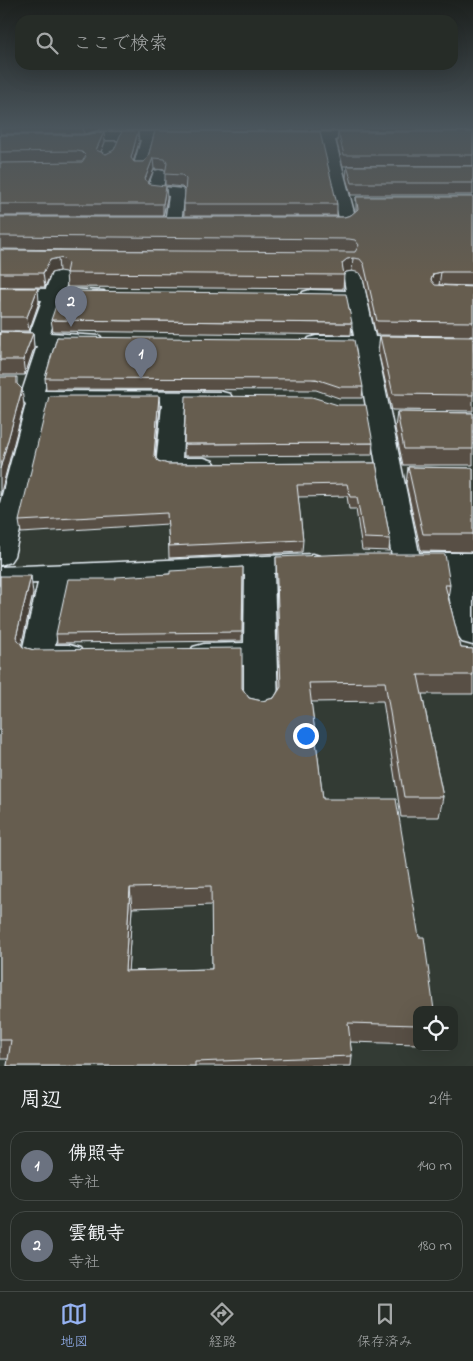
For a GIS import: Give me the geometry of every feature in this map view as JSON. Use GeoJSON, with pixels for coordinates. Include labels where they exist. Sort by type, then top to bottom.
{"type":"FeatureCollection","features":[{"type":"Feature","properties":{"kind":"street"},"geometry":{"type":"LineString","coordinates":[[154,222],[179,222],[178,192],[155,191],[158,177]]}},
{"type":"Feature","properties":{"kind":"street"},"geometry":{"type":"LineString","coordinates":[[337,177],[344,202],[348,259],[365,343],[385,415],[382,467],[407,562]]}},
{"type":"Feature","properties":{"kind":"street"},"geometry":{"type":"LineString","coordinates":[[344,202],[364,202]]}},
{"type":"Feature","properties":{"kind":"street"},"geometry":{"type":"LineString","coordinates":[[294,222],[366,220]]}},
{"type":"Feature","properties":{"kind":"street"},"geometry":{"type":"LineString","coordinates":[[0,556],[8,491],[54,294],[57,256],[79,222],[69,222]]}},
{"type":"Feature","properties":{"kind":"street"},"geometry":{"type":"LineString","coordinates":[[57,256],[85,256]]}},
{"type":"Feature","properties":{"kind":"street"},"geometry":{"type":"LineString","coordinates":[[329,258],[348,259]]}},
{"type":"Feature","properties":{"kind":"street"},"geometry":{"type":"LineString","coordinates":[[0,294],[119,295]]}},
{"type":"Feature","properties":{"kind":"street"},"geometry":{"type":"LineString","coordinates":[[289,296],[356,297]]}},
{"type":"Feature","properties":{"kind":"street"},"geometry":{"type":"LineString","coordinates":[[0,339],[108,340]]}},
{"type":"Feature","properties":{"kind":"street"},"geometry":{"type":"LineString","coordinates":[[298,342],[473,344]]}},
{"type":"Feature","properties":{"kind":"street"},"geometry":{"type":"LineString","coordinates":[[31,388],[174,398],[239,399]]}},
{"type":"Feature","properties":{"kind":"street"},"geometry":{"type":"LineString","coordinates":[[174,398],[169,466],[229,466]]}},
{"type":"Feature","properties":{"kind":"street"},"geometry":{"type":"LineString","coordinates":[[353,407],[385,415]]}},
{"type":"Feature","properties":{"kind":"street"},"geometry":{"type":"LineString","coordinates":[[382,467],[418,474]]}},
{"type":"Feature","properties":{"kind":"street"},"geometry":{"type":"LineString","coordinates":[[0,576],[338,562]]}},
{"type":"Feature","properties":{"kind":"street"},"geometry":{"type":"LineString","coordinates":[[377,562],[465,562],[473,635]]}},
{"type":"Feature","properties":{"kind":"street"},"geometry":{"type":"LineString","coordinates":[[259,565],[260,706]]}},
{"type":"Feature","properties":{"kind":"street"},"geometry":{"type":"LineString","coordinates":[[55,574],[37,656],[95,656]]}},
{"type":"Feature","properties":{"kind":"street"},"geometry":{"type":"LineString","coordinates":[[173,655],[260,654]]}},
{"type":"Feature","properties":{"kind":"building"},"geometry":{"type":"Polygon","coordinates":[[[0,177],[146,177],[145,179],[149,184],[166,186],[163,204],[0,204],[0,177]]]}},
{"type":"Feature","properties":{"kind":"building"},"geometry":{"type":"Polygon","coordinates":[[[184,177],[331,177],[337,204],[184,204],[186,179],[184,177]]]}},
{"type":"Feature","properties":{"kind":"building"},"geometry":{"type":"Polygon","coordinates":[[[350,177],[473,177],[473,183],[352,183],[350,177]]]}},
{"type":"Feature","properties":{"kind":"building"},"geometry":{"type":"Polygon","coordinates":[[[356,197],[473,197],[473,272],[441,272],[433,274],[431,280],[435,285],[473,287],[473,322],[377,321],[364,264],[360,259],[353,258],[347,259],[342,263],[344,275],[66,273],[68,263],[64,259],[58,258],[50,260],[43,273],[0,273],[0,250],[355,252],[359,245],[355,240],[349,239],[0,236],[0,217],[344,217],[351,215],[358,209],[356,197]]]}},
{"type":"Feature","properties":{"kind":"building"},"geometry":{"type":"Polygon","coordinates":[[[0,288],[38,288],[27,317],[0,317],[0,288]]]}},
{"type":"Feature","properties":{"kind":"building"},"geometry":{"type":"Polygon","coordinates":[[[61,291],[346,294],[352,323],[51,320],[61,291]]]}},
{"type":"Feature","properties":{"kind":"building"},"geometry":{"type":"Polygon","coordinates":[[[0,332],[33,333],[23,360],[0,360],[0,332]]]}},
{"type":"Feature","properties":{"kind":"building"},"geometry":{"type":"Polygon","coordinates":[[[380,336],[473,337],[473,395],[393,394],[380,336]]]}},
{"type":"Feature","properties":{"kind":"building"},"geometry":{"type":"Polygon","coordinates":[[[57,337],[354,340],[363,387],[340,387],[316,379],[45,378],[57,337]]]}},
{"type":"Feature","properties":{"kind":"building"},"geometry":{"type":"Polygon","coordinates":[[[0,377],[17,377],[17,384],[22,389],[0,469],[0,377]]]}},
{"type":"Feature","properties":{"kind":"building"},"geometry":{"type":"Polygon","coordinates":[[[49,396],[159,396],[154,455],[158,461],[168,464],[376,463],[390,539],[364,538],[357,497],[350,497],[347,484],[297,485],[303,540],[169,546],[167,513],[19,521],[49,396]]]}},
{"type":"Feature","properties":{"kind":"building"},"geometry":{"type":"Polygon","coordinates":[[[186,396],[312,397],[338,405],[366,405],[373,443],[184,444],[186,396]]]}},
{"type":"Feature","properties":{"kind":"building"},"geometry":{"type":"Polygon","coordinates":[[[397,412],[473,413],[473,449],[404,449],[397,412]]]}},
{"type":"Feature","properties":{"kind":"building"},"geometry":{"type":"Polygon","coordinates":[[[408,467],[473,468],[473,534],[423,534],[408,467]]]}},
{"type":"Feature","properties":{"kind":"building"},"geometry":{"type":"Polygon","coordinates":[[[349,554],[445,554],[450,585],[445,585],[461,648],[473,649],[473,675],[418,675],[443,797],[404,797],[385,682],[309,683],[323,799],[396,799],[419,937],[424,937],[433,1006],[413,1006],[413,1025],[348,1023],[352,1056],[195,1062],[195,1066],[7,1066],[11,1040],[0,1040],[0,576],[31,576],[16,637],[23,647],[34,650],[242,648],[242,688],[249,698],[262,701],[274,698],[281,687],[276,557],[349,554]],[[211,886],[130,888],[125,971],[212,969],[211,886]]]}},
{"type":"Feature","properties":{"kind":"building"},"geometry":{"type":"Polygon","coordinates":[[[243,567],[242,632],[56,634],[68,579],[116,579],[116,577],[170,574],[170,571],[243,567]]]}},
{"type":"Feature","properties":{"kind":"place","name":"雲観寺"},"geometry":{"type":"Point","coordinates":[71,327]}},
{"type":"Feature","properties":{"kind":"place","name":"佛照寺"},"geometry":{"type":"Point","coordinates":[141,379]}}]}
